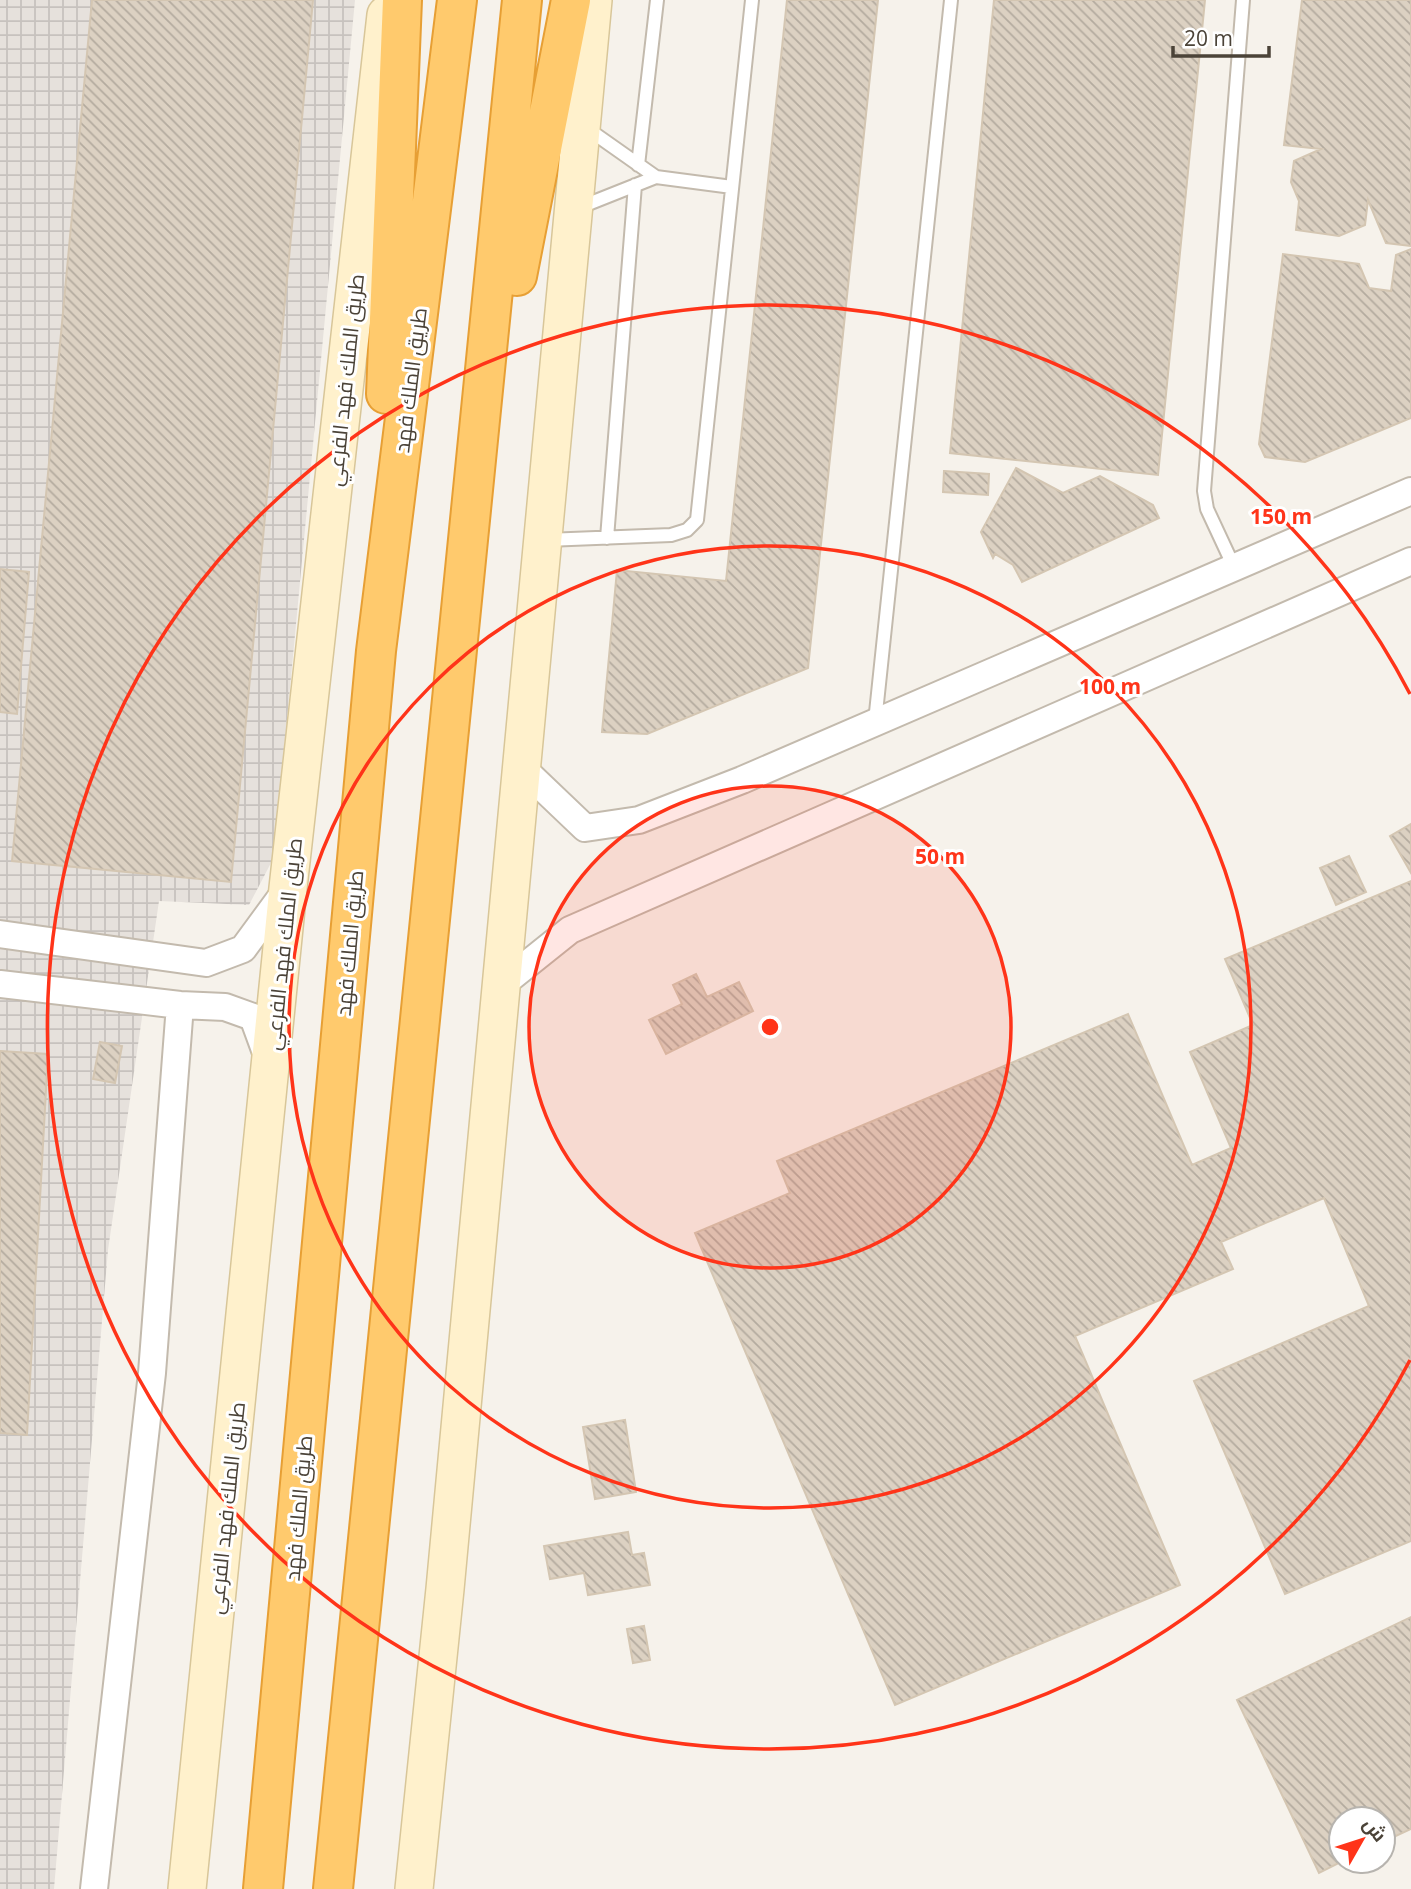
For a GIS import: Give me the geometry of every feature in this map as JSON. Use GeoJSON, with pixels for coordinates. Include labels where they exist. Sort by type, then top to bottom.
{"type":"FeatureCollection","features":[{"type":"Feature","properties":{"kind":"highway"},"geometry":{"type":"LineString","coordinates":[[376,651],[402,0]]}},
{"type":"Feature","properties":{"kind":"highway","name":"طريق الملك فهد"},"geometry":{"type":"LineString","coordinates":[[263,1889],[376,651],[457,0]]}},
{"type":"Feature","properties":{"kind":"highway"},"geometry":{"type":"LineString","coordinates":[[333,1889],[522,0]]}},
{"type":"Feature","properties":{"kind":"highway"},"geometry":{"type":"LineString","coordinates":[[472,501],[571,0]]}},
{"type":"Feature","properties":{"kind":"main road","name":"طريق الملك فهد الفرعي"},"geometry":{"type":"LineString","coordinates":[[187,1889],[288,888],[387,0]]}},
{"type":"Feature","properties":{"kind":"main road"},"geometry":{"type":"LineString","coordinates":[[414,1889],[445,1589],[593,0]]}},
{"type":"Feature","properties":{"kind":"street"},"geometry":{"type":"LineString","coordinates":[[520,766],[585,828],[639,820],[742,780],[1411,491]]}},
{"type":"Feature","properties":{"kind":"street"},"geometry":{"type":"LineString","coordinates":[[500,986],[570,930],[1411,561]]}},
{"type":"Feature","properties":{"kind":"street"},"geometry":{"type":"LineString","coordinates":[[0,934],[206,963],[243,949],[288,888]]}},
{"type":"Feature","properties":{"kind":"street"},"geometry":{"type":"LineString","coordinates":[[0,984],[180,1005],[225,1007],[253,1017],[271,1068]]}},
{"type":"Feature","properties":{"kind":"street"},"geometry":{"type":"LineString","coordinates":[[94,1889],[152,1373],[180,1005]]}},
{"type":"Feature","properties":{"kind":"lane"},"geometry":{"type":"LineString","coordinates":[[638,165],[657,0]]}},
{"type":"Feature","properties":{"kind":"lane"},"geometry":{"type":"LineString","coordinates":[[541,540],[671,535],[687,530],[697,520],[752,0]]}},
{"type":"Feature","properties":{"kind":"lane"},"geometry":{"type":"LineString","coordinates":[[875,723],[951,0]]}},
{"type":"Feature","properties":{"kind":"lane"},"geometry":{"type":"LineString","coordinates":[[1234,567],[1207,509],[1204,491],[1243,0]]}},
{"type":"Feature","properties":{"kind":"lane"},"geometry":{"type":"LineString","coordinates":[[581,124],[656,177],[732,187]]}},
{"type":"Feature","properties":{"kind":"lane"},"geometry":{"type":"LineString","coordinates":[[573,210],[656,177]]}},
{"type":"Feature","properties":{"kind":"lane"},"geometry":{"type":"LineString","coordinates":[[607,538],[635,185]]}},
{"type":"Feature","properties":{"kind":"shaded area"},"geometry":{"type":"Polygon","coordinates":[[[0,0],[355,0],[274,857],[249,905],[159,901],[108,1250],[54,1889],[0,1889],[0,0]]]}},
{"type":"Feature","properties":{"kind":"building"},"geometry":{"type":"Polygon","coordinates":[[[92,0],[313,0],[231,882],[12,861],[92,0]]]}},
{"type":"Feature","properties":{"kind":"building"},"geometry":{"type":"Polygon","coordinates":[[[787,0],[878,0],[808,668],[647,734],[602,732],[617,570],[726,581],[787,0]]]}},
{"type":"Feature","properties":{"kind":"building"},"geometry":{"type":"Polygon","coordinates":[[[994,0],[1205,0],[1158,475],[950,453],[994,0]]]}},
{"type":"Feature","properties":{"kind":"building"},"geometry":{"type":"Polygon","coordinates":[[[1302,0],[1411,0],[1411,246],[1386,243],[1368,200],[1365,225],[1339,236],[1296,230],[1299,201],[1291,182],[1294,161],[1321,149],[1284,145],[1302,0]]]}},
{"type":"Feature","properties":{"kind":"building"},"geometry":{"type":"Polygon","coordinates":[[[1411,249],[1411,418],[1305,462],[1265,457],[1259,444],[1283,254],[1359,264],[1369,288],[1391,291],[1396,255],[1411,249]]]}},
{"type":"Feature","properties":{"kind":"building"},"geometry":{"type":"Polygon","coordinates":[[[1016,468],[1063,493],[1100,476],[1153,505],[1159,518],[1022,582],[1013,565],[995,554],[993,558],[981,532],[1016,468]]]}},
{"type":"Feature","properties":{"kind":"building"},"geometry":{"type":"Polygon","coordinates":[[[944,471],[989,474],[988,495],[943,492],[944,471]]]}},
{"type":"Feature","properties":{"kind":"building"},"geometry":{"type":"Polygon","coordinates":[[[0,569],[29,572],[17,714],[0,712],[0,569]]]}},
{"type":"Feature","properties":{"kind":"building"},"geometry":{"type":"Polygon","coordinates":[[[1411,824],[1411,873],[1390,836],[1411,824]]]}},
{"type":"Feature","properties":{"kind":"building"},"geometry":{"type":"Polygon","coordinates":[[[1349,856],[1366,892],[1336,905],[1320,868],[1349,856]]]}},
{"type":"Feature","properties":{"kind":"building"},"geometry":{"type":"Polygon","coordinates":[[[1411,881],[1411,1541],[1285,1594],[1194,1381],[1369,1306],[1324,1198],[1221,1242],[1233,1269],[1075,1336],[1180,1585],[895,1705],[695,1233],[790,1193],[777,1161],[1128,1014],[1192,1165],[1231,1148],[1190,1052],[1253,1025],[1225,959],[1411,881]]]}},
{"type":"Feature","properties":{"kind":"building"},"geometry":{"type":"Polygon","coordinates":[[[696,974],[707,997],[739,982],[753,1011],[666,1054],[649,1020],[682,1004],[673,985],[696,974]]]}},
{"type":"Feature","properties":{"kind":"building"},"geometry":{"type":"Polygon","coordinates":[[[100,1042],[122,1046],[115,1083],[93,1079],[100,1042]]]}},
{"type":"Feature","properties":{"kind":"building"},"geometry":{"type":"Polygon","coordinates":[[[0,1051],[48,1054],[27,1435],[0,1433],[0,1051]]]}},
{"type":"Feature","properties":{"kind":"building"},"geometry":{"type":"Polygon","coordinates":[[[625,1420],[636,1492],[595,1499],[583,1427],[625,1420]]]}},
{"type":"Feature","properties":{"kind":"building"},"geometry":{"type":"Polygon","coordinates":[[[628,1532],[632,1555],[644,1553],[650,1585],[588,1595],[584,1573],[550,1579],[544,1546],[628,1532]]]}},
{"type":"Feature","properties":{"kind":"building"},"geometry":{"type":"Polygon","coordinates":[[[1411,1617],[1411,1829],[1397,1836],[1397,1805],[1327,1805],[1327,1869],[1319,1873],[1237,1700],[1411,1617]]]}},
{"type":"Feature","properties":{"kind":"building"},"geometry":{"type":"Polygon","coordinates":[[[644,1626],[650,1660],[633,1663],[627,1629],[644,1626]]]}}]}
